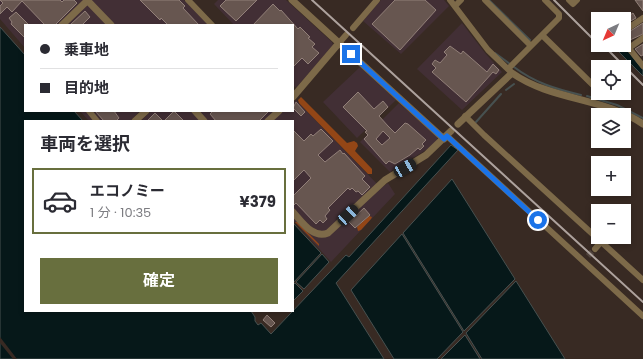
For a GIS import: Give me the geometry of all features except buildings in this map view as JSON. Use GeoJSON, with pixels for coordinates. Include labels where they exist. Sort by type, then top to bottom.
{"type":"FeatureCollection","features":[{"type":"Feature","properties":{"kind":"street"},"geometry":{"type":"LineString","coordinates":[[63,24],[87,0],[110,24]]}},
{"type":"Feature","properties":{"kind":"street"},"geometry":{"type":"LineString","coordinates":[[188,0],[211,24]]}},
{"type":"Feature","properties":{"kind":"street"},"geometry":{"type":"LineString","coordinates":[[292,0],[339,43],[448,135],[583,262],[643,316]]}},
{"type":"Feature","properties":{"kind":"street"},"geometry":{"type":"LineString","coordinates":[[353,28],[377,0]]}},
{"type":"Feature","properties":{"kind":"street"},"geometry":{"type":"LineString","coordinates":[[450,0],[488,50],[510,71],[539,88],[608,107],[627,114],[643,124]]}},
{"type":"Feature","properties":{"kind":"street"},"geometry":{"type":"LineString","coordinates":[[455,6],[461,0]]}},
{"type":"Feature","properties":{"kind":"street"},"geometry":{"type":"LineString","coordinates":[[485,0],[531,46]]}},
{"type":"Feature","properties":{"kind":"street"},"geometry":{"type":"LineString","coordinates":[[458,124],[559,18],[559,14],[545,0]]}},
{"type":"Feature","properties":{"kind":"street"},"geometry":{"type":"LineString","coordinates":[[569,0],[573,4],[577,0]]}},
{"type":"Feature","properties":{"kind":"street"},"geometry":{"type":"LineString","coordinates":[[631,26],[643,18]]}},
{"type":"Feature","properties":{"kind":"street"},"geometry":{"type":"LineString","coordinates":[[294,96],[346,35]]}},
{"type":"Feature","properties":{"kind":"street"},"geometry":{"type":"LineString","coordinates":[[542,35],[591,83]]}},
{"type":"Feature","properties":{"kind":"street"},"geometry":{"type":"LineString","coordinates":[[631,47],[643,38]]}},
{"type":"Feature","properties":{"kind":"street"},"geometry":{"type":"LineString","coordinates":[[631,51],[643,66]]}},
{"type":"Feature","properties":{"kind":"street"},"geometry":{"type":"LineString","coordinates":[[90,112],[96,120]]}},
{"type":"Feature","properties":{"kind":"street"},"geometry":{"type":"LineString","coordinates":[[136,120],[145,112]]}},
{"type":"Feature","properties":{"kind":"street"},"geometry":{"type":"LineString","coordinates":[[196,112],[203,120]]}},
{"type":"Feature","properties":{"kind":"street"},"geometry":{"type":"LineString","coordinates":[[269,120],[277,112]]}},
{"type":"Feature","properties":{"kind":"street"},"geometry":{"type":"LineString","coordinates":[[465,116],[490,141],[591,233]]}},
{"type":"Feature","properties":{"kind":"street"},"geometry":{"type":"LineString","coordinates":[[294,213],[315,234],[321,235],[328,233],[387,178],[426,155],[448,135]]}},
{"type":"Feature","properties":{"kind":"street"},"geometry":{"type":"LineString","coordinates":[[595,248],[599,244]]}},
{"type":"Feature","properties":{"kind":"street"},"geometry":{"type":"LineString","coordinates":[[603,244],[643,280]]}},
{"type":"Feature","properties":{"kind":"street"},"geometry":{"type":"LineString","coordinates":[[583,262],[588,256]]}},
{"type":"Feature","properties":{"kind":"shaded area"},"geometry":{"type":"Polygon","coordinates":[[[0,0],[184,0],[208,24],[24,24],[24,47],[0,19],[0,0]]]}},
{"type":"Feature","properties":{"kind":"shaded area"},"geometry":{"type":"Polygon","coordinates":[[[218,0],[286,0],[332,42],[333,45],[296,88],[294,86],[294,24],[233,24],[214,4],[218,0]]]}},
{"type":"Feature","properties":{"kind":"shaded area"},"geometry":{"type":"Polygon","coordinates":[[[381,0],[444,0],[449,6],[401,54],[363,21],[381,0]]]}},
{"type":"Feature","properties":{"kind":"shaded area"},"geometry":{"type":"Polygon","coordinates":[[[462,23],[502,72],[462,110],[417,69],[462,23]]]}},
{"type":"Feature","properties":{"kind":"shaded area"},"geometry":{"type":"Polygon","coordinates":[[[0,27],[24,54],[24,112],[75,112],[82,120],[24,120],[24,312],[252,312],[258,325],[261,323],[271,334],[292,312],[294,312],[294,310],[346,255],[349,257],[451,145],[458,150],[336,283],[384,359],[0,359],[0,27]]]}},
{"type":"Feature","properties":{"kind":"shaded area"},"geometry":{"type":"Polygon","coordinates":[[[619,52],[629,52],[643,70],[643,76],[631,64],[631,60],[627,60],[619,52]]]}},
{"type":"Feature","properties":{"kind":"shaded area"},"geometry":{"type":"Polygon","coordinates":[[[360,67],[396,100],[357,138],[323,102],[360,67]]]}},
{"type":"Feature","properties":{"kind":"shaded area"},"geometry":{"type":"Polygon","coordinates":[[[301,97],[347,143],[354,141],[357,143],[358,146],[355,151],[372,169],[372,174],[368,174],[299,103],[298,100],[301,97]]]}},
{"type":"Feature","properties":{"kind":"shaded area"},"geometry":{"type":"Polygon","coordinates":[[[296,100],[381,188],[388,183],[395,194],[331,262],[294,221],[294,120],[142,120],[150,112],[294,112],[294,102],[296,100]]]}},
{"type":"Feature","properties":{"kind":"shaded area"},"geometry":{"type":"Polygon","coordinates":[[[399,103],[437,137],[437,140],[429,148],[390,172],[360,142],[399,103]]]}},
{"type":"Feature","properties":{"kind":"shaded area"},"geometry":{"type":"Polygon","coordinates":[[[81,112],[139,112],[131,120],[88,120],[81,112]]]}},
{"type":"Feature","properties":{"kind":"shaded area"},"geometry":{"type":"Polygon","coordinates":[[[452,179],[515,279],[464,331],[403,233],[452,179]]]}},
{"type":"Feature","properties":{"kind":"shaded area"},"geometry":{"type":"Polygon","coordinates":[[[369,216],[372,217],[371,219],[361,230],[358,231],[357,227],[369,216]]]}},
{"type":"Feature","properties":{"kind":"shaded area"},"geometry":{"type":"Polygon","coordinates":[[[295,222],[297,222],[319,244],[319,246],[295,222]]]}},
{"type":"Feature","properties":{"kind":"shaded area"},"geometry":{"type":"Polygon","coordinates":[[[294,224],[321,253],[294,282],[294,224]]]}},
{"type":"Feature","properties":{"kind":"shaded area"},"geometry":{"type":"Polygon","coordinates":[[[402,234],[463,332],[437,359],[394,359],[351,290],[402,234]]]}},
{"type":"Feature","properties":{"kind":"shaded area"},"geometry":{"type":"Polygon","coordinates":[[[322,254],[329,262],[304,289],[296,282],[322,254]]]}},
{"type":"Feature","properties":{"kind":"shaded area"},"geometry":{"type":"Polygon","coordinates":[[[516,281],[565,359],[482,359],[466,333],[516,281]]]}},
{"type":"Feature","properties":{"kind":"shaded area"},"geometry":{"type":"Polygon","coordinates":[[[295,283],[303,291],[294,300],[295,283]]]}},
{"type":"Feature","properties":{"kind":"shaded area"},"geometry":{"type":"Polygon","coordinates":[[[465,335],[480,359],[441,359],[465,335]]]}},
{"type":"Feature","properties":{"kind":"pier"},"geometry":{"type":"Polygon","coordinates":[[[0,337],[17,359],[13,359],[0,343],[0,337]]]}},
{"type":"Feature","properties":{"kind":"waterway"},"geometry":{"type":"LineString","coordinates":[[489,0],[530,40]]}},
{"type":"Feature","properties":{"kind":"waterway"},"geometry":{"type":"LineString","coordinates":[[495,53],[510,64]]}},
{"type":"Feature","properties":{"kind":"waterway"},"geometry":{"type":"LineString","coordinates":[[514,67],[522,73],[546,85],[581,95]]}},
{"type":"Feature","properties":{"kind":"waterway"},"geometry":{"type":"LineString","coordinates":[[506,90],[514,84]]}},
{"type":"Feature","properties":{"kind":"waterway"},"geometry":{"type":"LineString","coordinates":[[476,122],[501,94]]}},
{"type":"Feature","properties":{"kind":"waterway"},"geometry":{"type":"LineString","coordinates":[[587,96],[617,105],[643,118]]}},
{"type":"Feature","properties":{"kind":"tunnel"},"geometry":{"type":"LineString","coordinates":[[588,256],[595,249]]}},
{"type":"Feature","properties":{"kind":"railway"},"geometry":{"type":"LineString","coordinates":[[312,0],[643,302]]}},
{"type":"Feature","properties":{"kind":"railway"},"geometry":{"type":"LineString","coordinates":[[554,0],[591,37]]}},
{"type":"Feature","properties":{"kind":"railway"},"geometry":{"type":"LineString","coordinates":[[610,52],[643,85]]}},
{"type":"Feature","properties":{"kind":"route"},"geometry":{"type":"LineString","coordinates":[[351,54],[444,139],[447,136],[538,220]]}}]}
